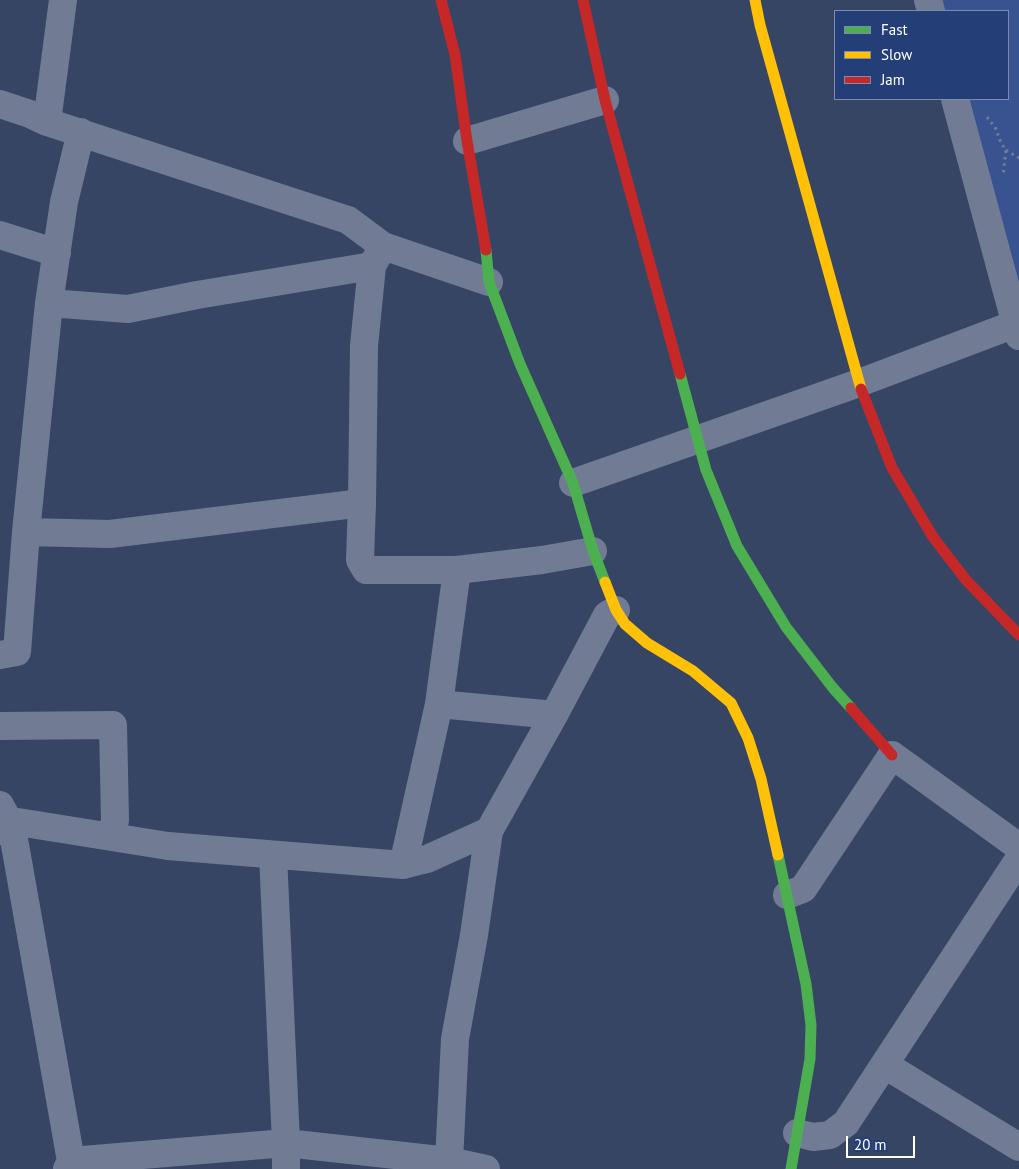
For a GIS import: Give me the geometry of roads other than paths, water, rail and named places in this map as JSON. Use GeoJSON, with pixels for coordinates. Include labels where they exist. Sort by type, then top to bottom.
{"type":"FeatureCollection","features":[{"type":"Feature","properties":{"kind":"street"},"geometry":{"type":"LineString","coordinates":[[47,122],[63,0]]}},
{"type":"Feature","properties":{"kind":"street"},"geometry":{"type":"LineString","coordinates":[[442,0],[455,55],[467,141],[486,250],[489,282],[520,364],[573,483],[593,551],[616,610],[625,624],[647,643],[693,671],[731,704],[748,738],[761,779],[788,895],[806,984],[811,1025],[810,1059],[791,1169]]}},
{"type":"Feature","properties":{"kind":"street"},"geometry":{"type":"LineString","coordinates":[[583,0],[605,100],[706,470],[737,546],[786,627],[833,688],[892,755],[1019,847]]}},
{"type":"Feature","properties":{"kind":"street"},"geometry":{"type":"LineString","coordinates":[[755,0],[859,383],[892,468],[933,538],[966,580],[1019,635]]}},
{"type":"Feature","properties":{"kind":"street"},"geometry":{"type":"LineString","coordinates":[[467,141],[605,100]]}},
{"type":"Feature","properties":{"kind":"street"},"geometry":{"type":"LineString","coordinates":[[573,483],[1017,330],[955,100]]}},
{"type":"Feature","properties":{"kind":"street"},"geometry":{"type":"LineString","coordinates":[[0,104],[47,122],[348,220],[378,256],[364,346],[360,560],[366,570],[456,570],[542,560],[593,551]]}},
{"type":"Feature","properties":{"kind":"street"},"geometry":{"type":"LineString","coordinates":[[0,655],[17,652],[26,532],[50,303],[64,202],[80,132]]}},
{"type":"Feature","properties":{"kind":"street"},"geometry":{"type":"LineString","coordinates":[[0,235],[57,253]]}},
{"type":"Feature","properties":{"kind":"street"},"geometry":{"type":"LineString","coordinates":[[50,303],[128,309],[378,256],[489,282]]}},
{"type":"Feature","properties":{"kind":"street"},"geometry":{"type":"LineString","coordinates":[[26,532],[110,534],[362,504]]}},
{"type":"Feature","properties":{"kind":"street"},"geometry":{"type":"LineString","coordinates":[[403,865],[439,704],[456,570]]}},
{"type":"Feature","properties":{"kind":"street"},"geometry":{"type":"LineString","coordinates":[[448,1165],[456,1039],[474,935],[489,830],[554,715],[607,615],[616,610]]}},
{"type":"Feature","properties":{"kind":"street"},"geometry":{"type":"LineString","coordinates":[[439,704],[554,715]]}},
{"type":"Feature","properties":{"kind":"street"},"geometry":{"type":"LineString","coordinates":[[0,726],[113,725],[115,820],[112,837]]}},
{"type":"Feature","properties":{"kind":"street"},"geometry":{"type":"LineString","coordinates":[[788,895],[803,888],[892,755]]}},
{"type":"Feature","properties":{"kind":"street"},"geometry":{"type":"LineString","coordinates":[[486,1169],[448,1165],[286,1156],[69,1165],[4,821],[168,846],[403,865],[427,858],[489,830]]}},
{"type":"Feature","properties":{"kind":"street"},"geometry":{"type":"LineString","coordinates":[[272,855],[286,1156]]}},
{"type":"Feature","properties":{"kind":"street"},"geometry":{"type":"LineString","coordinates":[[797,1133],[814,1137],[830,1135],[846,1123],[1019,859]]}},
{"type":"Feature","properties":{"kind":"street"},"geometry":{"type":"LineString","coordinates":[[885,1065],[1019,1147]]}}]}
